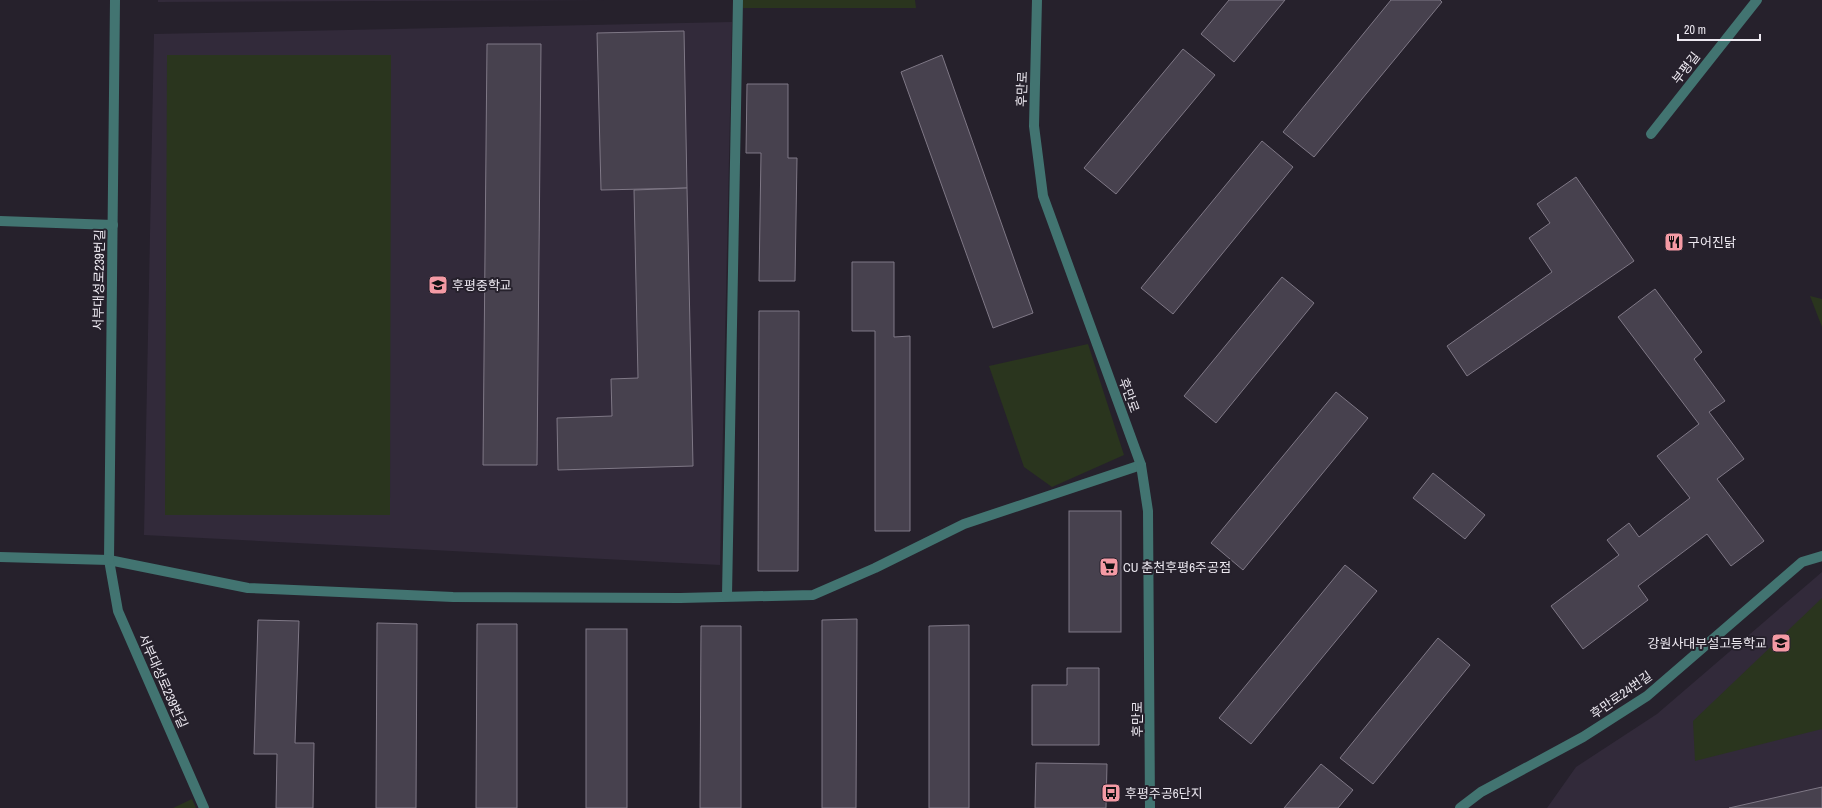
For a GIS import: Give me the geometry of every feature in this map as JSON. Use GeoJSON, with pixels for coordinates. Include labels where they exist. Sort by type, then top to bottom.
{"type":"FeatureCollection","features":[{"type":"Feature","properties":{"kind":"street","name":"서부대성로239번길"},"geometry":{"type":"LineString","coordinates":[[115,0],[109,560],[118,611],[204,808]]}},
{"type":"Feature","properties":{"kind":"street"},"geometry":{"type":"LineString","coordinates":[[727,596],[738,0]]}},
{"type":"Feature","properties":{"kind":"street","name":"후만로"},"geometry":{"type":"LineString","coordinates":[[1037,0],[1034,126],[1043,196],[1141,465],[1148,511],[1150,808]]}},
{"type":"Feature","properties":{"kind":"street","name":"부평길"},"geometry":{"type":"LineString","coordinates":[[1651,134],[1757,0]]}},
{"type":"Feature","properties":{"kind":"street"},"geometry":{"type":"LineString","coordinates":[[0,221],[113,225]]}},
{"type":"Feature","properties":{"kind":"street"},"geometry":{"type":"LineString","coordinates":[[0,557],[109,560],[248,588],[453,597],[680,598],[813,595],[875,568],[964,524],[1141,465]]}},
{"type":"Feature","properties":{"kind":"street","name":"후만로24번길"},"geometry":{"type":"LineString","coordinates":[[1460,808],[1481,792],[1582,737],[1647,696],[1802,562],[1822,556]]}},
{"type":"Feature","properties":{"kind":"shaded area"},"geometry":{"type":"Polygon","coordinates":[[[158,0],[610,0],[158,2],[158,0]]]}},
{"type":"Feature","properties":{"kind":"shaded area","name":"후평중학교"},"geometry":{"type":"Polygon","coordinates":[[[732,22],[720,565],[144,535],[154,34],[732,22]]]}},
{"type":"Feature","properties":{"kind":"shaded area","name":"강원사대부설고등학교"},"geometry":{"type":"Polygon","coordinates":[[[1822,572],[1822,808],[1547,808],[1576,767],[1657,714],[1822,572]]]}},
{"type":"Feature","properties":{"kind":"green space"},"geometry":{"type":"Polygon","coordinates":[[[743,0],[915,0],[916,8],[743,8],[743,0]]]}},
{"type":"Feature","properties":{"kind":"green space"},"geometry":{"type":"Polygon","coordinates":[[[167,55],[391,55],[390,515],[165,515],[167,55]]]}},
{"type":"Feature","properties":{"kind":"green space"},"geometry":{"type":"Polygon","coordinates":[[[1810,296],[1822,299],[1822,327],[1810,296]]]}},
{"type":"Feature","properties":{"kind":"green space"},"geometry":{"type":"Polygon","coordinates":[[[1088,344],[1124,455],[1052,487],[1024,467],[989,366],[1088,344]]]}},
{"type":"Feature","properties":{"kind":"green space"},"geometry":{"type":"Polygon","coordinates":[[[1822,598],[1822,729],[1695,761],[1693,721],[1822,598]]]}},
{"type":"Feature","properties":{"kind":"green space"},"geometry":{"type":"Polygon","coordinates":[[[192,799],[196,808],[173,808],[192,799]]]}},
{"type":"Feature","properties":{"kind":"building"},"geometry":{"type":"Polygon","coordinates":[[[1229,0],[1285,0],[1234,62],[1201,34],[1229,0]]]}},
{"type":"Feature","properties":{"kind":"building"},"geometry":{"type":"Polygon","coordinates":[[[1391,0],[1440,0],[1442,2],[1314,157],[1283,132],[1391,0]]]}},
{"type":"Feature","properties":{"kind":"building"},"geometry":{"type":"Polygon","coordinates":[[[684,31],[687,188],[601,190],[597,33],[684,31]]]}},
{"type":"Feature","properties":{"kind":"building"},"geometry":{"type":"Polygon","coordinates":[[[487,44],[541,44],[537,465],[483,465],[487,44]]]}},
{"type":"Feature","properties":{"kind":"building"},"geometry":{"type":"Polygon","coordinates":[[[1183,49],[1215,75],[1116,194],[1084,168],[1183,49]]]}},
{"type":"Feature","properties":{"kind":"building"},"geometry":{"type":"Polygon","coordinates":[[[942,55],[1033,313],[993,328],[901,72],[942,55]]]}},
{"type":"Feature","properties":{"kind":"building"},"geometry":{"type":"Polygon","coordinates":[[[747,84],[788,84],[788,158],[797,158],[795,281],[759,281],[761,153],[746,153],[747,84]]]}},
{"type":"Feature","properties":{"kind":"building"},"geometry":{"type":"Polygon","coordinates":[[[1262,141],[1293,167],[1173,314],[1141,288],[1262,141]]]}},
{"type":"Feature","properties":{"kind":"building"},"geometry":{"type":"Polygon","coordinates":[[[1576,177],[1634,261],[1467,376],[1447,346],[1552,272],[1529,238],[1550,223],[1537,204],[1576,177]]]}},
{"type":"Feature","properties":{"kind":"building"},"geometry":{"type":"Polygon","coordinates":[[[687,188],[693,466],[558,470],[557,418],[612,416],[611,379],[638,378],[634,190],[687,188]]]}},
{"type":"Feature","properties":{"kind":"building"},"geometry":{"type":"Polygon","coordinates":[[[852,262],[894,262],[894,337],[910,336],[910,531],[875,531],[875,331],[852,331],[852,262]]]}},
{"type":"Feature","properties":{"kind":"building"},"geometry":{"type":"Polygon","coordinates":[[[1282,277],[1314,303],[1216,423],[1184,396],[1282,277]]]}},
{"type":"Feature","properties":{"kind":"building"},"geometry":{"type":"Polygon","coordinates":[[[1655,289],[1702,352],[1694,359],[1725,401],[1709,412],[1744,459],[1717,479],[1764,541],[1731,566],[1707,534],[1638,586],[1648,600],[1583,649],[1551,606],[1619,555],[1607,540],[1629,523],[1639,537],[1690,498],[1657,456],[1699,424],[1618,317],[1655,289]]]}},
{"type":"Feature","properties":{"kind":"building"},"geometry":{"type":"Polygon","coordinates":[[[759,311],[799,311],[798,571],[758,571],[759,311]]]}},
{"type":"Feature","properties":{"kind":"building"},"geometry":{"type":"Polygon","coordinates":[[[1336,392],[1368,418],[1243,570],[1211,543],[1336,392]]]}},
{"type":"Feature","properties":{"kind":"building"},"geometry":{"type":"Polygon","coordinates":[[[1433,473],[1485,515],[1465,539],[1413,498],[1433,473]]]}},
{"type":"Feature","properties":{"kind":"building"},"geometry":{"type":"Polygon","coordinates":[[[1069,511],[1121,511],[1121,632],[1069,632],[1069,511]]]}},
{"type":"Feature","properties":{"kind":"building"},"geometry":{"type":"Polygon","coordinates":[[[1345,565],[1377,591],[1251,744],[1219,718],[1345,565]]]}},
{"type":"Feature","properties":{"kind":"building"},"geometry":{"type":"Polygon","coordinates":[[[857,619],[856,808],[822,808],[822,620],[857,619]]]}},
{"type":"Feature","properties":{"kind":"building"},"geometry":{"type":"Polygon","coordinates":[[[258,620],[299,621],[295,743],[314,743],[313,808],[276,808],[277,754],[254,754],[258,620]]]}},
{"type":"Feature","properties":{"kind":"building"},"geometry":{"type":"Polygon","coordinates":[[[377,623],[417,624],[416,808],[376,808],[377,623]]]}},
{"type":"Feature","properties":{"kind":"building"},"geometry":{"type":"Polygon","coordinates":[[[477,624],[517,624],[517,808],[476,808],[477,624]]]}},
{"type":"Feature","properties":{"kind":"building"},"geometry":{"type":"Polygon","coordinates":[[[969,625],[969,808],[929,808],[929,626],[969,625]]]}},
{"type":"Feature","properties":{"kind":"building"},"geometry":{"type":"Polygon","coordinates":[[[701,626],[741,626],[741,808],[700,808],[701,626]]]}},
{"type":"Feature","properties":{"kind":"building"},"geometry":{"type":"Polygon","coordinates":[[[586,629],[627,629],[627,808],[586,808],[586,629]]]}},
{"type":"Feature","properties":{"kind":"building"},"geometry":{"type":"Polygon","coordinates":[[[1438,638],[1470,665],[1373,784],[1340,758],[1438,638]]]}},
{"type":"Feature","properties":{"kind":"building"},"geometry":{"type":"Polygon","coordinates":[[[1067,668],[1099,668],[1099,745],[1032,745],[1032,685],[1067,685],[1067,668]]]}},
{"type":"Feature","properties":{"kind":"building"},"geometry":{"type":"Polygon","coordinates":[[[1036,763],[1107,764],[1106,808],[1035,808],[1036,763]]]}},
{"type":"Feature","properties":{"kind":"building"},"geometry":{"type":"Polygon","coordinates":[[[1321,764],[1353,790],[1338,808],[1284,808],[1321,764]]]}},
{"type":"Feature","properties":{"kind":"building"},"geometry":{"type":"Polygon","coordinates":[[[1822,787],[1822,808],[1729,808],[1822,787]]]}},
{"type":"Feature","properties":{"kind":"place","name":"구어진닭"},"geometry":{"type":"Point","coordinates":[1674,242]}},
{"type":"Feature","properties":{"kind":"place","name":"후평중학교"},"geometry":{"type":"Point","coordinates":[438,285]}},
{"type":"Feature","properties":{"kind":"place","name":"CU 춘천후평6주공점"},"geometry":{"type":"Point","coordinates":[1109,567]}},
{"type":"Feature","properties":{"kind":"place","name":"강원사대부설고등학교"},"geometry":{"type":"Point","coordinates":[1781,643]}},
{"type":"Feature","properties":{"kind":"place","name":"후평주공6단지"},"geometry":{"type":"Point","coordinates":[1111,793]}}]}
